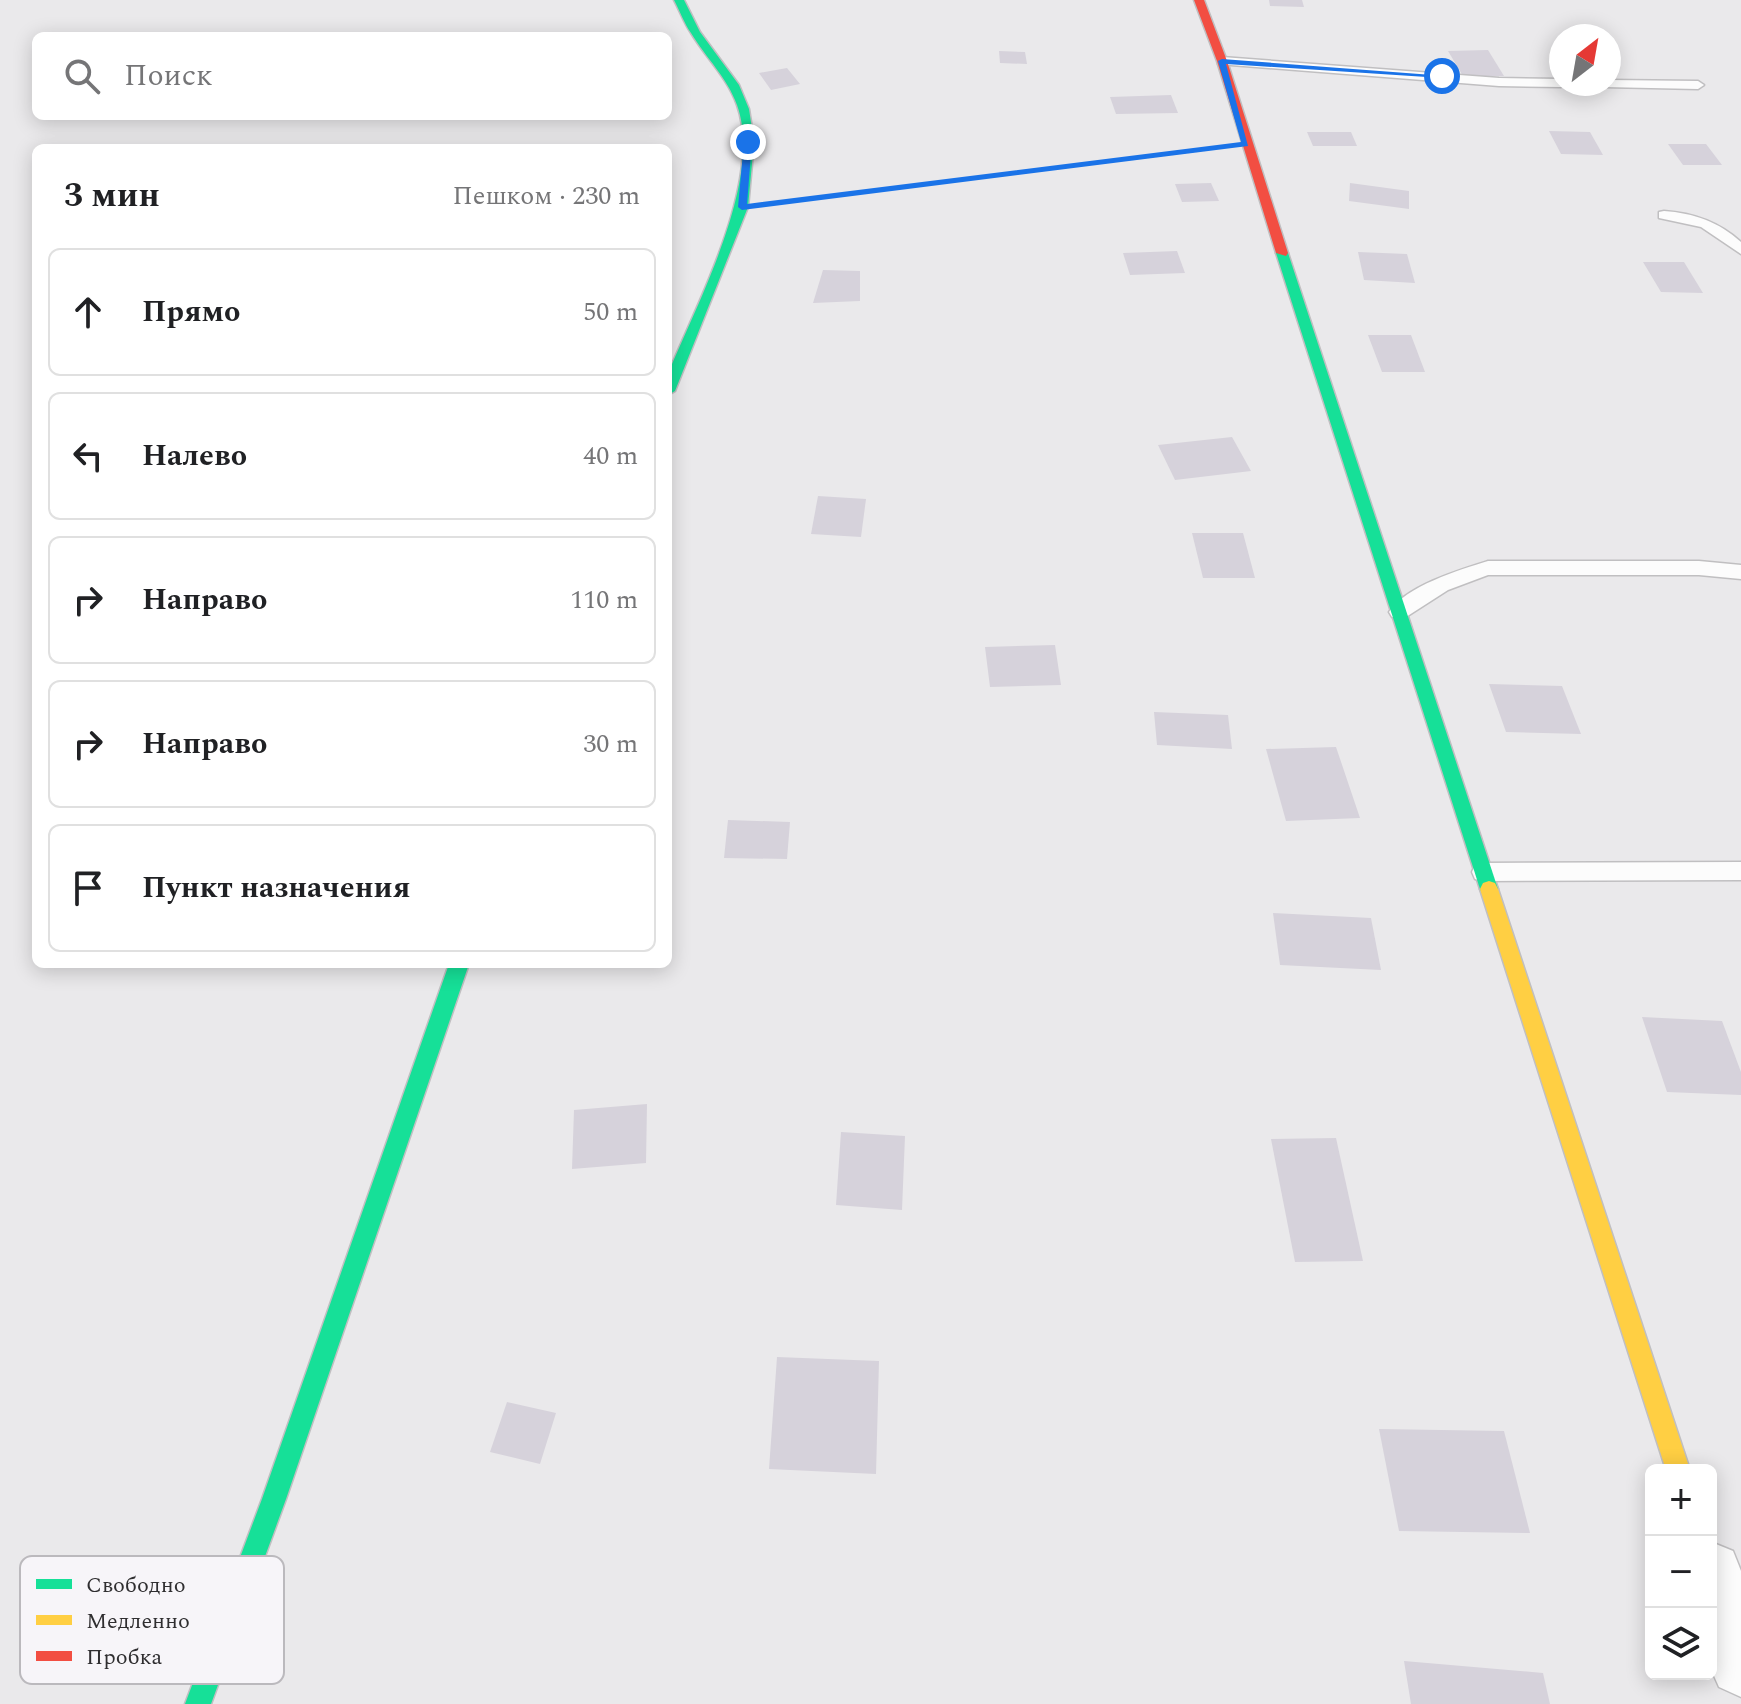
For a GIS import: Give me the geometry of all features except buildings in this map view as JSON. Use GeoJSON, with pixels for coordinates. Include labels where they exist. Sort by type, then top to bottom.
{"type":"FeatureCollection","features":[{"type":"Feature","properties":{"kind":"street"},"geometry":{"type":"LineString","coordinates":[[672,381],[742,207],[748,142],[744,109],[734,85],[695,32],[679,0]]}},
{"type":"Feature","properties":{"kind":"street"},"geometry":{"type":"LineString","coordinates":[[1199,0],[1222,61],[1246,144],[1676,1464]]}},
{"type":"Feature","properties":{"kind":"street"},"geometry":{"type":"LineString","coordinates":[[253,1556],[458,968]]}},
{"type":"Feature","properties":{"kind":"street"},"geometry":{"type":"LineString","coordinates":[[1717,1591],[1741,1665]]}},
{"type":"Feature","properties":{"kind":"street"},"geometry":{"type":"LineString","coordinates":[[198,1704],[205,1684]]}},
{"type":"Feature","properties":{"kind":"lane"},"geometry":{"type":"LineString","coordinates":[[1222,61],[1499,82],[1549,83]]}},
{"type":"Feature","properties":{"kind":"lane"},"geometry":{"type":"LineString","coordinates":[[1621,84],[1698,85]]}},
{"type":"Feature","properties":{"kind":"lane"},"geometry":{"type":"LineString","coordinates":[[1664,215],[1703,221],[1726,235],[1741,250]]}},
{"type":"Feature","properties":{"kind":"lane"},"geometry":{"type":"LineString","coordinates":[[1399,612],[1426,592],[1459,576],[1488,568],[1732,571],[1741,559]]}},
{"type":"Feature","properties":{"kind":"lane"},"geometry":{"type":"LineString","coordinates":[[1483,872],[1741,871]]}},
{"type":"Feature","properties":{"kind":"path"},"geometry":{"type":"LineString","coordinates":[[742,207],[1246,144]]}},
{"type":"Feature","properties":{"kind":"traffic: fast"},"geometry":{"type":"LineString","coordinates":[[672,381],[742,207],[748,142],[744,109],[734,85],[695,32],[679,0]]}},
{"type":"Feature","properties":{"kind":"traffic: fast"},"geometry":{"type":"LineString","coordinates":[[1282,253],[1489,889]]}},
{"type":"Feature","properties":{"kind":"traffic: fast"},"geometry":{"type":"LineString","coordinates":[[253,1556],[458,968]]}},
{"type":"Feature","properties":{"kind":"traffic: fast"},"geometry":{"type":"LineString","coordinates":[[198,1704],[205,1684]]}},
{"type":"Feature","properties":{"kind":"traffic: slow"},"geometry":{"type":"LineString","coordinates":[[1489,889],[1676,1464]]}},
{"type":"Feature","properties":{"kind":"traffic: jam"},"geometry":{"type":"LineString","coordinates":[[1199,0],[1222,61],[1282,253]]}},
{"type":"Feature","properties":{"kind":"route"},"geometry":{"type":"LineString","coordinates":[[748,142],[742,207],[1246,144],[1222,61],[1442,76]]}}]}
